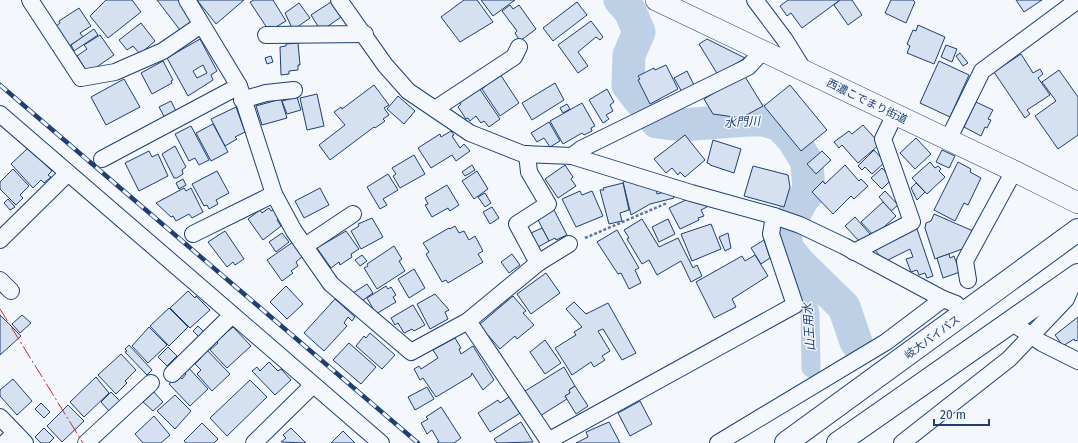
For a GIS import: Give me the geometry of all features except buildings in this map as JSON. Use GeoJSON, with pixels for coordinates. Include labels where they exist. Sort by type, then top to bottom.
{"type":"FeatureCollection","features":[{"type":"Feature","properties":{"kind":"highway","name":"岐大バイパス"},"geometry":{"type":"LineString","coordinates":[[786,443],[1078,230]]}},
{"type":"Feature","properties":{"kind":"highway"},"geometry":{"type":"LineString","coordinates":[[838,443],[1077,276]]}},
{"type":"Feature","properties":{"kind":"street"},"geometry":{"type":"LineString","coordinates":[[30,0],[81,78],[115,72],[163,51],[201,25]]}},
{"type":"Feature","properties":{"kind":"street"},"geometry":{"type":"LineString","coordinates":[[187,0],[241,93],[274,194],[305,246],[331,284],[411,352],[468,321],[538,263],[570,244]]}},
{"type":"Feature","properties":{"kind":"street"},"geometry":{"type":"LineString","coordinates":[[339,0],[365,34],[385,65],[408,91],[470,133],[528,154],[572,156],[691,193],[776,216],[800,225],[943,299],[956,304],[964,313]]}},
{"type":"Feature","properties":{"kind":"street","name":"西濃こでまり街道"},"geometry":{"type":"LineString","coordinates":[[656,0],[803,69],[1078,203]]}},
{"type":"Feature","properties":{"kind":"street"},"geometry":{"type":"LineString","coordinates":[[755,0],[785,40],[803,69]]}},
{"type":"Feature","properties":{"kind":"street"},"geometry":{"type":"LineString","coordinates":[[948,140],[982,71],[1078,0]]}},
{"type":"Feature","properties":{"kind":"street"},"geometry":{"type":"LineString","coordinates":[[266,35],[365,34]]}},
{"type":"Feature","properties":{"kind":"street"},"geometry":{"type":"LineString","coordinates":[[435,109],[514,57],[519,47]]}},
{"type":"Feature","properties":{"kind":"street"},"geometry":{"type":"LineString","coordinates":[[572,156],[581,149],[628,128],[748,67],[763,51]]}},
{"type":"Feature","properties":{"kind":"street"},"geometry":{"type":"LineString","coordinates":[[102,159],[241,93],[266,93],[294,90]]}},
{"type":"Feature","properties":{"kind":"street"},"geometry":{"type":"LineString","coordinates":[[0,114],[381,443]]}},
{"type":"Feature","properties":{"kind":"street"},"geometry":{"type":"LineString","coordinates":[[854,252],[912,222],[883,139],[895,114]]}},
{"type":"Feature","properties":{"kind":"street"},"geometry":{"type":"LineString","coordinates":[[528,154],[529,172],[548,204],[517,224],[538,263]]}},
{"type":"Feature","properties":{"kind":"street"},"geometry":{"type":"LineString","coordinates":[[968,280],[965,260],[1014,171]]}},
{"type":"Feature","properties":{"kind":"street"},"geometry":{"type":"LineString","coordinates":[[0,240],[68,173]]}},
{"type":"Feature","properties":{"kind":"street"},"geometry":{"type":"LineString","coordinates":[[193,234],[274,194]]}},
{"type":"Feature","properties":{"kind":"street"},"geometry":{"type":"LineString","coordinates":[[305,246],[353,214]]}},
{"type":"Feature","properties":{"kind":"street"},"geometry":{"type":"LineString","coordinates":[[468,321],[549,442],[795,304],[771,234],[776,216]]}},
{"type":"Feature","properties":{"kind":"street"},"geometry":{"type":"LineString","coordinates":[[902,443],[1009,360],[1030,336],[1066,300],[1077,276]]}},
{"type":"Feature","properties":{"kind":"street"},"geometry":{"type":"LineString","coordinates":[[718,443],[886,342],[943,299]]}},
{"type":"Feature","properties":{"kind":"street"},"geometry":{"type":"LineString","coordinates":[[172,374],[232,315]]}},
{"type":"Feature","properties":{"kind":"street"},"geometry":{"type":"LineString","coordinates":[[1011,322],[1030,336],[1078,361]]}},
{"type":"Feature","properties":{"kind":"street"},"geometry":{"type":"LineString","coordinates":[[86,443],[151,382]]}},
{"type":"Feature","properties":{"kind":"street"},"geometry":{"type":"LineString","coordinates":[[254,443],[313,384]]}},
{"type":"Feature","properties":{"kind":"street"},"geometry":{"type":"LineString","coordinates":[[0,417],[15,440]]}},
{"type":"Feature","properties":{"kind":"path"},"geometry":{"type":"LineString","coordinates":[[570,244],[691,193]]}},
{"type":"Feature","properties":{"kind":"waterway","name":"水門川"},"geometry":{"type":"LineString","coordinates":[[620,0],[630,11],[639,32],[629,55],[628,85],[657,122],[681,125],[764,120],[780,125],[793,139],[807,162],[809,192],[802,200],[785,230],[787,248],[799,263],[844,307],[856,342]]}},
{"type":"Feature","properties":{"kind":"waterway","name":"山王用水"},"geometry":{"type":"LineString","coordinates":[[799,263],[810,314],[811,368]]}},
{"type":"Feature","properties":{"kind":"railway"},"geometry":{"type":"LineString","coordinates":[[0,85],[418,443]]}},
{"type":"Feature","properties":{"kind":"power"},"geometry":{"type":"LineString","coordinates":[[0,309],[83,443]]}}]}
